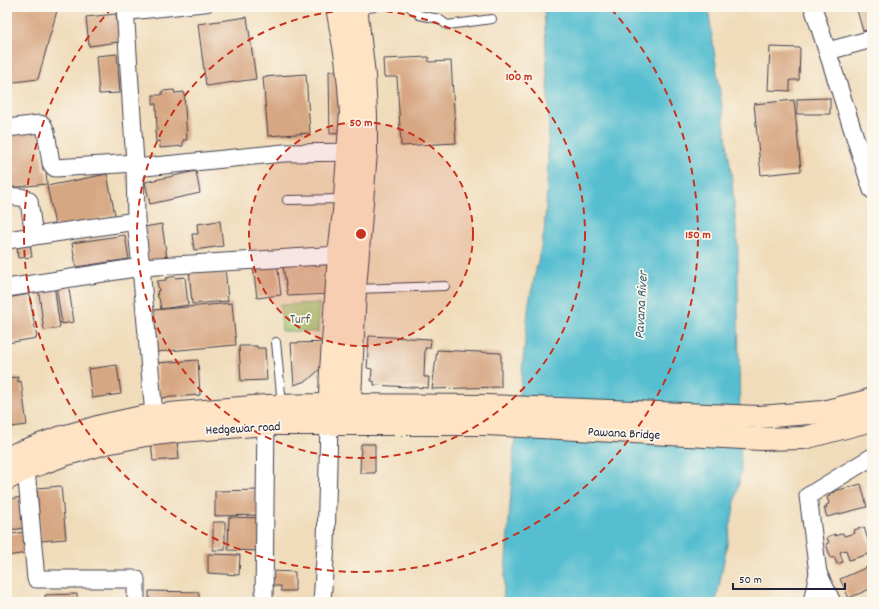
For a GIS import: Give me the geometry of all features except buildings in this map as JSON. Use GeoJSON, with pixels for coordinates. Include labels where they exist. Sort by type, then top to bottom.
{"type":"FeatureCollection","features":[{"type":"Feature","properties":{"kind":"street"},"geometry":{"type":"LineString","coordinates":[[813,7],[872,190]]}},
{"type":"Feature","properties":{"kind":"street"},"geometry":{"type":"LineString","coordinates":[[322,602],[326,537],[339,415],[355,289],[348,255],[345,198],[366,116],[364,75],[356,8]]}},
{"type":"Feature","properties":{"kind":"street"},"geometry":{"type":"LineString","coordinates":[[126,12],[135,165],[136,221],[155,425]]}},
{"type":"Feature","properties":{"kind":"street"},"geometry":{"type":"LineString","coordinates":[[828,52],[872,39]]}},
{"type":"Feature","properties":{"kind":"street"},"geometry":{"type":"LineString","coordinates":[[7,128],[40,124],[43,125],[46,132],[51,164],[55,168],[135,165],[284,153],[357,152]]}},
{"type":"Feature","properties":{"kind":"street"},"geometry":{"type":"LineString","coordinates":[[339,415],[348,255],[357,152]]}},
{"type":"Feature","properties":{"kind":"street"},"geometry":{"type":"LineString","coordinates":[[7,197],[20,196],[29,201],[34,236]]}},
{"type":"Feature","properties":{"kind":"street"},"geometry":{"type":"LineString","coordinates":[[7,240],[136,221]]}},
{"type":"Feature","properties":{"kind":"street"},"geometry":{"type":"LineString","coordinates":[[7,288],[141,267],[348,255]]}},
{"type":"Feature","properties":{"kind":"street","name":"Pawana Bridge"},"geometry":{"type":"LineString","coordinates":[[487,415],[758,417],[823,412],[872,399]]}},
{"type":"Feature","properties":{"kind":"street"},"geometry":{"type":"LineString","coordinates":[[264,602],[272,412]]}},
{"type":"Feature","properties":{"kind":"street","name":"Hedgewar road"},"geometry":{"type":"LineString","coordinates":[[16,474],[64,455],[106,443],[144,435],[155,425],[272,412],[339,415],[487,415]]}},
{"type":"Feature","properties":{"kind":"street","name":"Pawana Bridge"},"geometry":{"type":"LineString","coordinates":[[487,415],[761,439],[804,438],[872,420]]}},
{"type":"Feature","properties":{"kind":"street","name":"Hedgewar road"},"geometry":{"type":"LineString","coordinates":[[7,459],[18,453],[59,438],[101,426],[142,417],[155,425]]}},
{"type":"Feature","properties":{"kind":"street"},"geometry":{"type":"LineString","coordinates":[[832,602],[818,573],[808,496],[872,458]]}},
{"type":"Feature","properties":{"kind":"street"},"geometry":{"type":"LineString","coordinates":[[16,474],[36,579],[136,579],[136,602]]}},
{"type":"Feature","properties":{"kind":"street"},"geometry":{"type":"LineString","coordinates":[[812,602],[818,573]]}},
{"type":"Feature","properties":{"kind":"lane"},"geometry":{"type":"LineString","coordinates":[[126,12],[208,7]]}},
{"type":"Feature","properties":{"kind":"lane"},"geometry":{"type":"LineString","coordinates":[[410,7],[419,15],[439,19],[447,25],[492,19]]}},
{"type":"Feature","properties":{"kind":"lane"},"geometry":{"type":"LineString","coordinates":[[286,200],[345,198]]}},
{"type":"Feature","properties":{"kind":"lane"},"geometry":{"type":"LineString","coordinates":[[355,289],[445,286]]}},
{"type":"Feature","properties":{"kind":"lane"},"geometry":{"type":"LineString","coordinates":[[272,412],[276,342]]}},
{"type":"Feature","properties":{"kind":"green space","name":"Turf"},"geometry":{"type":"Polygon","coordinates":[[[319,303],[318,332],[282,331],[280,305],[319,303]]]}},
{"type":"Feature","properties":{"kind":"water","name":"Pavana River"},"geometry":{"type":"Polygon","coordinates":[[[544,7],[708,7],[731,172],[738,248],[741,471],[716,602],[503,602],[514,449],[529,302],[544,234],[549,115],[544,7]]]}}]}
